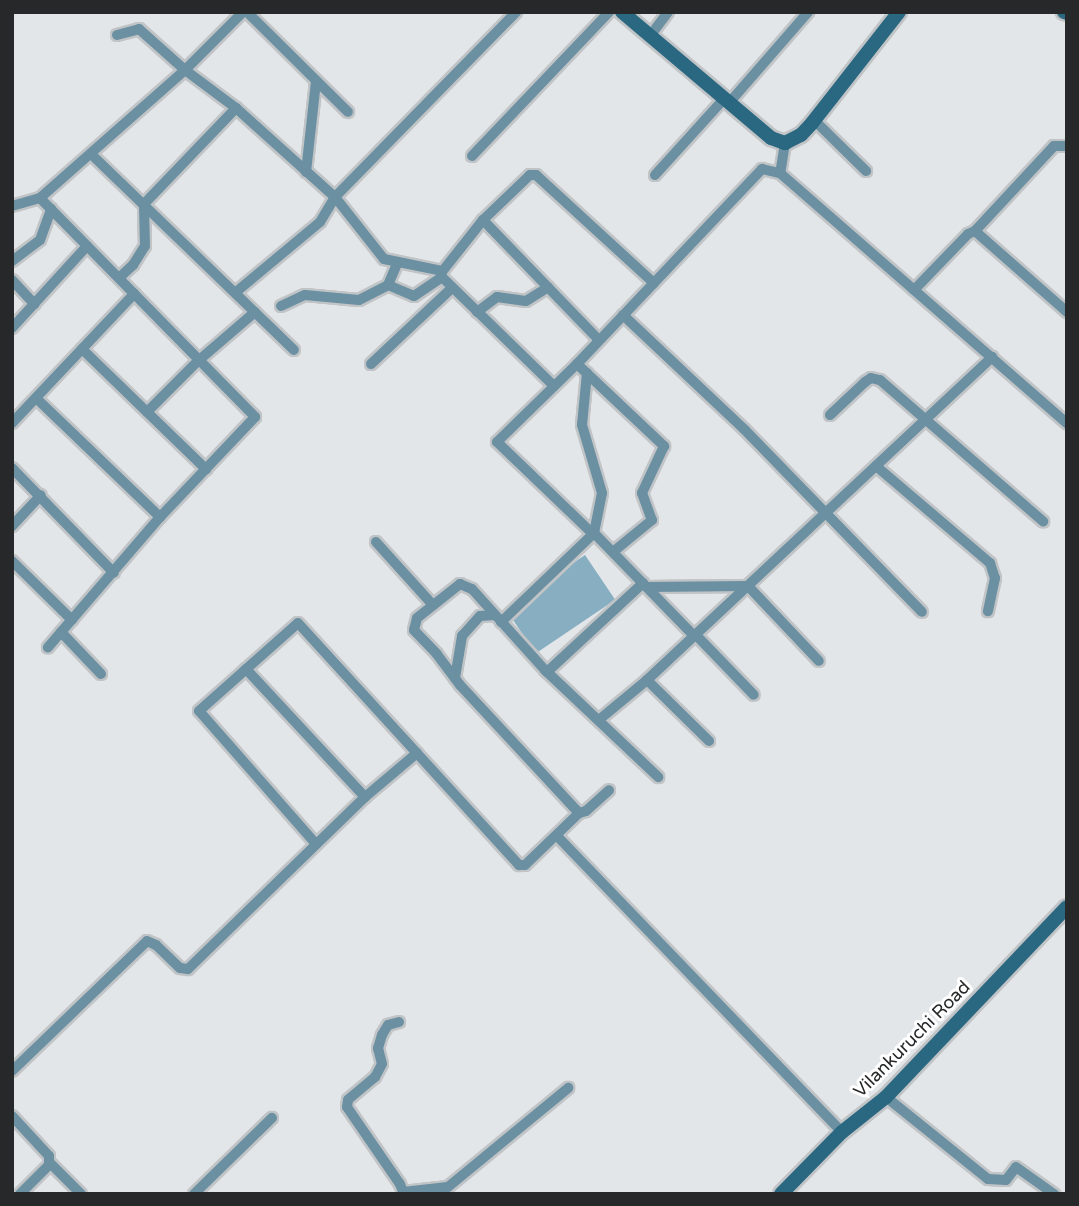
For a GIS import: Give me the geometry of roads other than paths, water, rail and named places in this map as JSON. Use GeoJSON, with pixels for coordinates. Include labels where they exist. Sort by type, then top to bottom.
{"type":"FeatureCollection","features":[{"type":"Feature","properties":{"kind":"street"},"geometry":{"type":"LineString","coordinates":[[12,206],[40,198],[185,70],[245,12],[348,112]]}},
{"type":"Feature","properties":{"kind":"street"},"geometry":{"type":"LineString","coordinates":[[236,292],[320,222],[335,197],[516,12]]}},
{"type":"Feature","properties":{"kind":"street"},"geometry":{"type":"LineString","coordinates":[[472,156],[609,12]]}},
{"type":"Feature","properties":{"kind":"street"},"geometry":{"type":"LineString","coordinates":[[622,12],[771,138],[785,143],[801,135],[899,12]]}},
{"type":"Feature","properties":{"kind":"street"},"geometry":{"type":"LineString","coordinates":[[650,36],[668,12]]}},
{"type":"Feature","properties":{"kind":"street"},"geometry":{"type":"LineString","coordinates":[[654,175],[727,101],[807,12]]}},
{"type":"Feature","properties":{"kind":"street"},"geometry":{"type":"LineString","coordinates":[[117,34],[139,30],[185,70],[236,108],[335,197],[384,259],[442,274],[452,288],[554,386]]}},
{"type":"Feature","properties":{"kind":"street"},"geometry":{"type":"LineString","coordinates":[[306,172],[316,81]]}},
{"type":"Feature","properties":{"kind":"street"},"geometry":{"type":"LineString","coordinates":[[120,277],[133,265],[145,246],[144,204],[236,108]]}},
{"type":"Feature","properties":{"kind":"street"},"geometry":{"type":"LineString","coordinates":[[814,120],[866,171]]}},
{"type":"Feature","properties":{"kind":"street"},"geometry":{"type":"LineString","coordinates":[[780,173],[785,143]]}},
{"type":"Feature","properties":{"kind":"street"},"geometry":{"type":"LineString","coordinates":[[914,290],[968,234],[975,231],[1054,146],[1067,146]]}},
{"type":"Feature","properties":{"kind":"street"},"geometry":{"type":"LineString","coordinates":[[91,153],[295,350]]}},
{"type":"Feature","properties":{"kind":"street"},"geometry":{"type":"LineString","coordinates":[[754,695],[613,552],[497,442],[577,364],[762,169],[780,173],[1067,423]]}},
{"type":"Feature","properties":{"kind":"street"},"geometry":{"type":"LineString","coordinates":[[388,285],[414,296],[442,274],[483,220],[530,175],[536,175],[654,283]]}},
{"type":"Feature","properties":{"kind":"street"},"geometry":{"type":"LineString","coordinates":[[40,198],[255,416],[160,517],[48,647]]}},
{"type":"Feature","properties":{"kind":"street"},"geometry":{"type":"LineString","coordinates":[[12,261],[40,240],[51,209]]}},
{"type":"Feature","properties":{"kind":"street"},"geometry":{"type":"LineString","coordinates":[[483,220],[599,340]]}},
{"type":"Feature","properties":{"kind":"street"},"geometry":{"type":"LineString","coordinates":[[975,231],[1067,312]]}},
{"type":"Feature","properties":{"kind":"street"},"geometry":{"type":"LineString","coordinates":[[12,328],[87,246]]}},
{"type":"Feature","properties":{"kind":"street"},"geometry":{"type":"LineString","coordinates":[[281,306],[305,295],[359,300],[388,285],[398,262]]}},
{"type":"Feature","properties":{"kind":"street"},"geometry":{"type":"LineString","coordinates":[[12,280],[34,304]]}},
{"type":"Feature","properties":{"kind":"street"},"geometry":{"type":"LineString","coordinates":[[477,312],[497,297],[526,301],[548,287]]}},
{"type":"Feature","properties":{"kind":"street"},"geometry":{"type":"LineString","coordinates":[[371,364],[452,288]]}},
{"type":"Feature","properties":{"kind":"street"},"geometry":{"type":"LineString","coordinates":[[12,423],[134,294]]}},
{"type":"Feature","properties":{"kind":"street"},"geometry":{"type":"LineString","coordinates":[[147,412],[198,361],[255,312]]}},
{"type":"Feature","properties":{"kind":"street"},"geometry":{"type":"LineString","coordinates":[[623,315],[744,429],[922,612]]}},
{"type":"Feature","properties":{"kind":"street"},"geometry":{"type":"LineString","coordinates":[[82,349],[206,469]]}},
{"type":"Feature","properties":{"kind":"street"},"geometry":{"type":"LineString","coordinates":[[600,719],[647,680],[992,357]]}},
{"type":"Feature","properties":{"kind":"street"},"geometry":{"type":"LineString","coordinates":[[577,364],[664,446],[642,493],[652,520],[613,552]]}},
{"type":"Feature","properties":{"kind":"street"},"geometry":{"type":"LineString","coordinates":[[498,619],[593,533],[603,493],[582,425],[587,373]]}},
{"type":"Feature","properties":{"kind":"street"},"geometry":{"type":"LineString","coordinates":[[830,415],[865,382],[875,378],[1043,521]]}},
{"type":"Feature","properties":{"kind":"street"},"geometry":{"type":"LineString","coordinates":[[36,398],[160,517]]}},
{"type":"Feature","properties":{"kind":"street"},"geometry":{"type":"LineString","coordinates":[[876,466],[990,563],[995,578],[988,611]]}},
{"type":"Feature","properties":{"kind":"street"},"geometry":{"type":"LineString","coordinates":[[12,468],[114,573]]}},
{"type":"Feature","properties":{"kind":"street"},"geometry":{"type":"LineString","coordinates":[[12,526],[41,495]]}},
{"type":"Feature","properties":{"kind":"street"},"geometry":{"type":"LineString","coordinates":[[376,542],[433,605]]}},
{"type":"Feature","properties":{"kind":"street"},"geometry":{"type":"LineString","coordinates":[[12,561],[72,620]]}},
{"type":"Feature","properties":{"kind":"street"},"geometry":{"type":"LineString","coordinates":[[579,813],[455,679],[437,654],[414,630],[417,618],[460,584],[466,584],[547,671],[658,777]]}},
{"type":"Feature","properties":{"kind":"street"},"geometry":{"type":"LineString","coordinates":[[547,671],[645,585],[748,586],[819,661]]}},
{"type":"Feature","properties":{"kind":"street"},"geometry":{"type":"LineString","coordinates":[[455,679],[462,636],[480,615],[498,619]]}},
{"type":"Feature","properties":{"kind":"street"},"geometry":{"type":"LineString","coordinates":[[316,844],[199,711],[298,623],[519,865],[525,865],[558,837],[579,813],[586,811],[609,790]]}},
{"type":"Feature","properties":{"kind":"street"},"geometry":{"type":"LineString","coordinates":[[61,632],[101,674]]}},
{"type":"Feature","properties":{"kind":"street"},"geometry":{"type":"LineString","coordinates":[[246,669],[365,797]]}},
{"type":"Feature","properties":{"kind":"street"},"geometry":{"type":"LineString","coordinates":[[647,680],[709,741]]}},
{"type":"Feature","properties":{"kind":"street"},"geometry":{"type":"LineString","coordinates":[[12,1071],[147,941],[156,945],[180,968],[188,969],[365,797],[417,753]]}},
{"type":"Feature","properties":{"kind":"street"},"geometry":{"type":"LineString","coordinates":[[558,837],[842,1132]]}},
{"type":"Feature","properties":{"kind":"street","name":"Vilankuruchi Road"},"geometry":{"type":"LineString","coordinates":[[781,1194],[842,1132],[886,1097],[1067,907]]}},
{"type":"Feature","properties":{"kind":"street"},"geometry":{"type":"LineString","coordinates":[[399,1022],[388,1025],[382,1035],[378,1048],[382,1064],[375,1077],[348,1100],[347,1107],[400,1184],[402,1193],[448,1187],[568,1088]]}},
{"type":"Feature","properties":{"kind":"street"},"geometry":{"type":"LineString","coordinates":[[886,1097],[988,1179],[1006,1180],[1016,1167],[1054,1194]]}},
{"type":"Feature","properties":{"kind":"street"},"geometry":{"type":"LineString","coordinates":[[12,1116],[50,1156],[49,1162],[20,1194]]}},
{"type":"Feature","properties":{"kind":"street"},"geometry":{"type":"LineString","coordinates":[[194,1194],[272,1118]]}},
{"type":"Feature","properties":{"kind":"street"},"geometry":{"type":"LineString","coordinates":[[49,1162],[81,1194]]}},
{"type":"Feature","properties":{"kind":"water"},"geometry":{"type":"Polygon","coordinates":[[[585,555],[615,600],[536,653],[505,609],[585,555]]]}}]}
